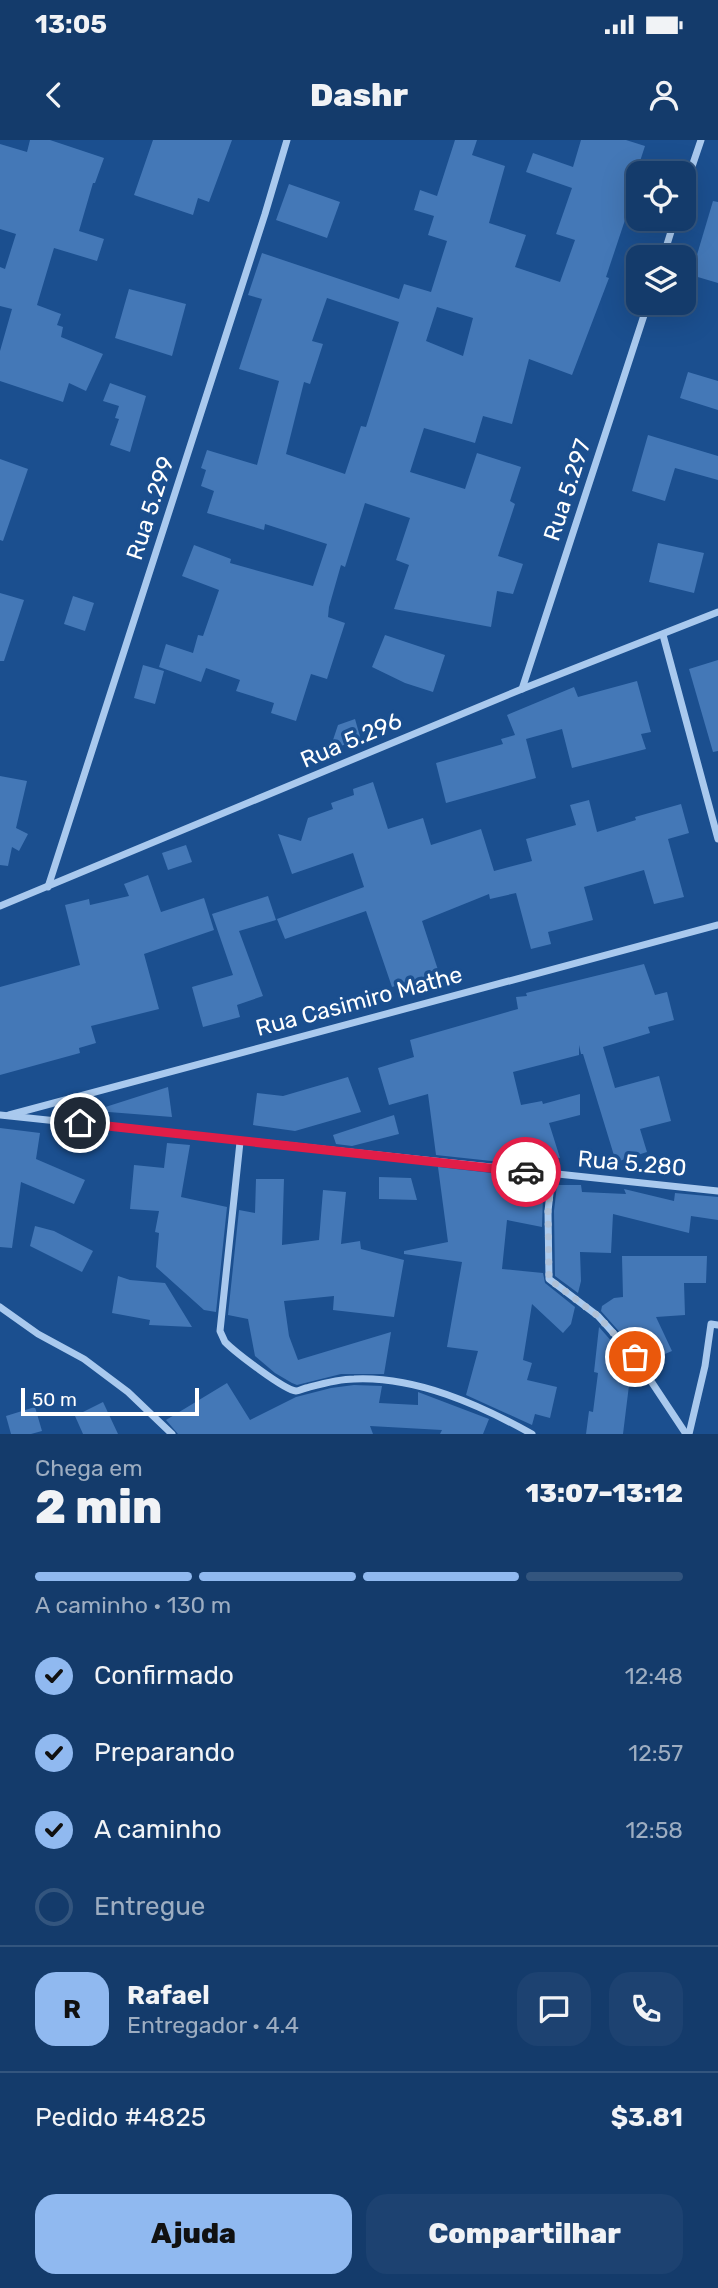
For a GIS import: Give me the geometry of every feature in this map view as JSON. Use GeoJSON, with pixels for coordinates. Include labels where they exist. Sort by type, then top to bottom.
{"type":"FeatureCollection","features":[{"type":"Feature","properties":{"kind":"street","name":"Rua 5.299"},"geometry":{"type":"LineString","coordinates":[[48,887],[287,140]]}},
{"type":"Feature","properties":{"kind":"street"},"geometry":{"type":"LineString","coordinates":[[694,161],[701,140]]}},
{"type":"Feature","properties":{"kind":"street","name":"Rua 5.297"},"geometry":{"type":"LineString","coordinates":[[523,689],[644,315]]}},
{"type":"Feature","properties":{"kind":"street","name":"Rua 5.296"},"geometry":{"type":"LineString","coordinates":[[0,906],[523,689],[718,612]]}},
{"type":"Feature","properties":{"kind":"street"},"geometry":{"type":"LineString","coordinates":[[663,635],[718,839]]}},
{"type":"Feature","properties":{"kind":"street","name":"Rua Casimiro Mathe"},"geometry":{"type":"LineString","coordinates":[[9,1115],[718,925]]}},
{"type":"Feature","properties":{"kind":"street","name":"Rua 5.280"},"geometry":{"type":"LineString","coordinates":[[0,1115],[718,1191]]}},
{"type":"Feature","properties":{"kind":"street"},"geometry":{"type":"LineString","coordinates":[[240,1142],[220,1331],[225,1342],[282,1385],[295,1391],[353,1379],[418,1387],[496,1413],[532,1434]]}},
{"type":"Feature","properties":{"kind":"street"},"geometry":{"type":"LineString","coordinates":[[552,1175],[548,1211],[549,1279],[598,1316],[635,1357],[688,1434]]}},
{"type":"Feature","properties":{"kind":"street"},"geometry":{"type":"LineString","coordinates":[[0,1307],[38,1334],[84,1359],[128,1392],[172,1434]]}},
{"type":"Feature","properties":{"kind":"street"},"geometry":{"type":"LineString","coordinates":[[688,1434],[705,1366],[711,1324],[718,1325]]}},
{"type":"Feature","properties":{"kind":"building"},"geometry":{"type":"Polygon","coordinates":[[[30,140],[50,140],[104,158],[93,183],[79,231],[104,239],[97,261],[54,248],[37,305],[61,314],[57,325],[63,327],[61,337],[103,354],[86,391],[69,383],[63,402],[0,381],[0,351],[12,309],[0,306],[0,267],[5,269],[16,234],[0,229],[0,144],[27,152],[30,140]]]}},
{"type":"Feature","properties":{"kind":"building"},"geometry":{"type":"Polygon","coordinates":[[[153,140],[232,140],[209,202],[198,198],[193,215],[134,195],[153,140]]]}},
{"type":"Feature","properties":{"kind":"building"},"geometry":{"type":"Polygon","coordinates":[[[455,140],[477,140],[472,155],[505,166],[489,223],[526,235],[515,267],[560,282],[575,240],[556,234],[572,188],[526,172],[533,153],[573,167],[581,140],[626,140],[645,146],[640,161],[626,161],[626,217],[606,277],[609,278],[572,375],[529,359],[512,424],[483,416],[475,443],[424,428],[410,472],[465,489],[477,453],[521,467],[510,501],[515,504],[498,556],[523,564],[513,594],[497,591],[491,627],[394,609],[409,565],[396,560],[410,518],[365,503],[345,567],[341,565],[329,607],[328,617],[345,623],[327,679],[311,674],[296,721],[271,713],[274,703],[236,691],[240,680],[206,668],[201,682],[159,667],[166,644],[193,653],[198,635],[203,636],[219,590],[182,576],[194,545],[231,559],[230,563],[313,586],[327,544],[265,524],[264,530],[207,513],[214,491],[201,486],[206,470],[201,468],[207,450],[257,465],[279,381],[239,369],[262,299],[248,295],[262,253],[399,299],[404,284],[431,292],[447,241],[428,235],[434,216],[414,210],[420,190],[437,196],[455,140]],[[327,298],[312,341],[323,344],[310,384],[304,382],[286,454],[345,474],[361,426],[366,427],[399,322],[327,298]],[[437,307],[426,341],[463,356],[473,318],[437,307]]]}},
{"type":"Feature","properties":{"kind":"building"},"geometry":{"type":"Polygon","coordinates":[[[289,184],[340,202],[327,238],[276,220],[289,184]]]}},
{"type":"Feature","properties":{"kind":"building"},"geometry":{"type":"Polygon","coordinates":[[[713,201],[718,202],[718,283],[696,276],[696,258],[713,201]]]}},
{"type":"Feature","properties":{"kind":"building"},"geometry":{"type":"Polygon","coordinates":[[[129,289],[186,304],[172,356],[115,338],[129,289]]]}},
{"type":"Feature","properties":{"kind":"building"},"geometry":{"type":"Polygon","coordinates":[[[688,372],[718,381],[718,410],[680,398],[688,372]]]}},
{"type":"Feature","properties":{"kind":"building"},"geometry":{"type":"Polygon","coordinates":[[[110,383],[146,396],[130,452],[110,445],[119,419],[115,418],[119,406],[103,401],[110,383]]]}},
{"type":"Feature","properties":{"kind":"building"},"geometry":{"type":"Polygon","coordinates":[[[648,435],[718,456],[718,480],[675,468],[665,501],[632,491],[648,435]]]}},
{"type":"Feature","properties":{"kind":"building"},"geometry":{"type":"Polygon","coordinates":[[[0,459],[28,469],[3,541],[0,540],[0,459]]]}},
{"type":"Feature","properties":{"kind":"building"},"geometry":{"type":"Polygon","coordinates":[[[658,543],[704,553],[694,593],[649,582],[658,543]]]}},
{"type":"Feature","properties":{"kind":"building"},"geometry":{"type":"Polygon","coordinates":[[[0,593],[24,600],[4,661],[0,661],[0,593]]]}},
{"type":"Feature","properties":{"kind":"building"},"geometry":{"type":"Polygon","coordinates":[[[73,596],[94,603],[85,631],[64,624],[73,596]]]}},
{"type":"Feature","properties":{"kind":"building"},"geometry":{"type":"Polygon","coordinates":[[[385,635],[445,655],[433,692],[405,683],[372,667],[385,635]]]}},
{"type":"Feature","properties":{"kind":"building"},"geometry":{"type":"Polygon","coordinates":[[[718,660],[718,751],[713,752],[689,669],[718,660]]]}},
{"type":"Feature","properties":{"kind":"building"},"geometry":{"type":"Polygon","coordinates":[[[143,665],[164,671],[155,704],[134,698],[143,665]]]}},
{"type":"Feature","properties":{"kind":"building"},"geometry":{"type":"Polygon","coordinates":[[[637,681],[651,732],[641,734],[646,749],[572,768],[562,729],[526,739],[536,778],[446,803],[436,763],[503,744],[501,739],[515,735],[507,715],[574,687],[578,697],[637,681]]]}},
{"type":"Feature","properties":{"kind":"building"},"geometry":{"type":"Polygon","coordinates":[[[355,719],[361,740],[330,749],[338,725],[355,719]]]}},
{"type":"Feature","properties":{"kind":"building"},"geometry":{"type":"Polygon","coordinates":[[[0,776],[27,781],[16,828],[28,834],[19,851],[12,847],[8,866],[0,865],[0,776]]]}},
{"type":"Feature","properties":{"kind":"building"},"geometry":{"type":"Polygon","coordinates":[[[373,782],[388,829],[423,818],[431,845],[481,829],[494,871],[532,861],[526,839],[576,825],[570,805],[589,800],[597,832],[636,820],[635,817],[681,804],[689,833],[668,839],[684,897],[654,904],[644,870],[584,887],[593,920],[548,932],[551,944],[531,949],[516,893],[490,899],[489,894],[422,921],[439,973],[392,987],[366,911],[285,939],[277,919],[364,887],[353,853],[292,874],[278,834],[301,841],[308,818],[333,809],[331,803],[354,795],[353,789],[373,782]]]}},
{"type":"Feature","properties":{"kind":"building"},"geometry":{"type":"Polygon","coordinates":[[[186,845],[192,862],[168,870],[162,853],[186,845]]]}},
{"type":"Feature","properties":{"kind":"building"},"geometry":{"type":"Polygon","coordinates":[[[148,875],[161,912],[204,898],[214,930],[144,954],[159,1009],[91,1026],[96,1043],[79,1048],[80,1053],[0,1075],[0,987],[80,965],[65,905],[89,899],[90,905],[129,896],[124,884],[148,875]]]}},
{"type":"Feature","properties":{"kind":"building"},"geometry":{"type":"Polygon","coordinates":[[[268,896],[276,920],[239,931],[263,996],[237,1005],[240,1017],[203,1027],[192,987],[233,975],[212,914],[268,896]]]}},
{"type":"Feature","properties":{"kind":"building"},"geometry":{"type":"Polygon","coordinates":[[[644,964],[655,995],[667,992],[674,1020],[648,1027],[650,1033],[603,1047],[615,1088],[659,1076],[671,1121],[640,1129],[647,1152],[616,1162],[579,1045],[579,1055],[513,1072],[521,1105],[542,1101],[543,1104],[580,1094],[580,1115],[549,1123],[560,1158],[512,1154],[511,1163],[436,1155],[428,1094],[389,1105],[378,1068],[414,1057],[410,1040],[518,1009],[516,997],[527,996],[526,993],[644,964]]]}},
{"type":"Feature","properties":{"kind":"building"},"geometry":{"type":"Polygon","coordinates":[[[348,1077],[361,1112],[295,1131],[253,1125],[257,1093],[283,1096],[348,1077]]]}},
{"type":"Feature","properties":{"kind":"building"},"geometry":{"type":"Polygon","coordinates":[[[168,1087],[172,1117],[96,1111],[96,1110],[168,1087]]]}},
{"type":"Feature","properties":{"kind":"building"},"geometry":{"type":"Polygon","coordinates":[[[394,1115],[399,1134],[352,1146],[336,1144],[333,1135],[394,1115]]]}},
{"type":"Feature","properties":{"kind":"building"},"geometry":{"type":"Polygon","coordinates":[[[0,1128],[40,1133],[36,1159],[85,1180],[74,1204],[21,1182],[12,1248],[0,1247],[0,1128]]]}},
{"type":"Feature","properties":{"kind":"building"},"geometry":{"type":"Polygon","coordinates":[[[167,1143],[190,1145],[181,1197],[227,1207],[216,1312],[204,1310],[156,1267],[159,1233],[155,1232],[159,1211],[130,1209],[134,1165],[164,1168],[167,1143]]]}},
{"type":"Feature","properties":{"kind":"building"},"geometry":{"type":"Polygon","coordinates":[[[438,1167],[510,1175],[508,1190],[543,1197],[542,1227],[507,1220],[502,1269],[543,1273],[545,1283],[575,1307],[571,1324],[563,1333],[532,1304],[523,1360],[532,1363],[527,1380],[557,1387],[550,1418],[535,1414],[532,1425],[466,1395],[478,1351],[447,1347],[462,1262],[404,1254],[404,1251],[448,1242],[438,1167]]]}},
{"type":"Feature","properties":{"kind":"building"},"geometry":{"type":"Polygon","coordinates":[[[379,1177],[411,1178],[417,1200],[379,1199],[379,1177]]]}},
{"type":"Feature","properties":{"kind":"building"},"geometry":{"type":"Polygon","coordinates":[[[256,1179],[284,1179],[282,1245],[319,1240],[323,1190],[346,1192],[341,1244],[360,1241],[361,1249],[404,1260],[394,1317],[333,1310],[334,1296],[284,1301],[289,1336],[298,1360],[391,1332],[384,1374],[341,1374],[297,1385],[275,1373],[255,1356],[248,1319],[228,1315],[239,1210],[255,1213],[256,1179]]]}},
{"type":"Feature","properties":{"kind":"building"},"geometry":{"type":"Polygon","coordinates":[[[557,1185],[581,1185],[582,1192],[626,1194],[624,1189],[674,1201],[675,1193],[718,1197],[718,1220],[691,1216],[689,1233],[613,1214],[611,1253],[580,1252],[581,1281],[578,1293],[555,1276],[554,1211],[557,1185]]]}},
{"type":"Feature","properties":{"kind":"building"},"geometry":{"type":"Polygon","coordinates":[[[35,1226],[54,1231],[93,1251],[82,1272],[30,1246],[35,1226]]]}},
{"type":"Feature","properties":{"kind":"building"},"geometry":{"type":"Polygon","coordinates":[[[622,1256],[707,1256],[706,1283],[684,1283],[685,1315],[656,1317],[672,1351],[646,1362],[601,1311],[602,1306],[614,1298],[623,1297],[622,1256]]]}},
{"type":"Feature","properties":{"kind":"building"},"geometry":{"type":"Polygon","coordinates":[[[118,1276],[130,1280],[165,1283],[192,1327],[149,1325],[150,1320],[112,1313],[118,1276]]]}},
{"type":"Feature","properties":{"kind":"building"},"geometry":{"type":"Polygon","coordinates":[[[599,1327],[635,1368],[631,1369],[623,1434],[586,1434],[589,1411],[593,1412],[598,1373],[594,1372],[599,1327]]]}},
{"type":"Feature","properties":{"kind":"building"},"geometry":{"type":"Polygon","coordinates":[[[227,1383],[250,1420],[296,1397],[354,1385],[382,1386],[379,1403],[418,1405],[418,1392],[489,1419],[483,1434],[440,1434],[442,1430],[370,1426],[373,1434],[178,1434],[166,1420],[227,1383]]]}},
{"type":"Feature","properties":{"kind":"building"},"geometry":{"type":"Polygon","coordinates":[[[103,1402],[118,1434],[83,1434],[75,1416],[103,1402]]]}},
{"type":"Feature","properties":{"kind":"building"},"geometry":{"type":"Polygon","coordinates":[[[35,1407],[42,1431],[11,1434],[6,1416],[35,1407]]]}},
{"type":"Feature","properties":{"kind":"way so far"},"geometry":{"type":"LineString","coordinates":[[526,1172],[552,1175],[548,1211],[549,1279],[598,1316],[635,1357]]}},
{"type":"Feature","properties":{"kind":"route"},"geometry":{"type":"LineString","coordinates":[[80,1123],[526,1172]]}}]}
